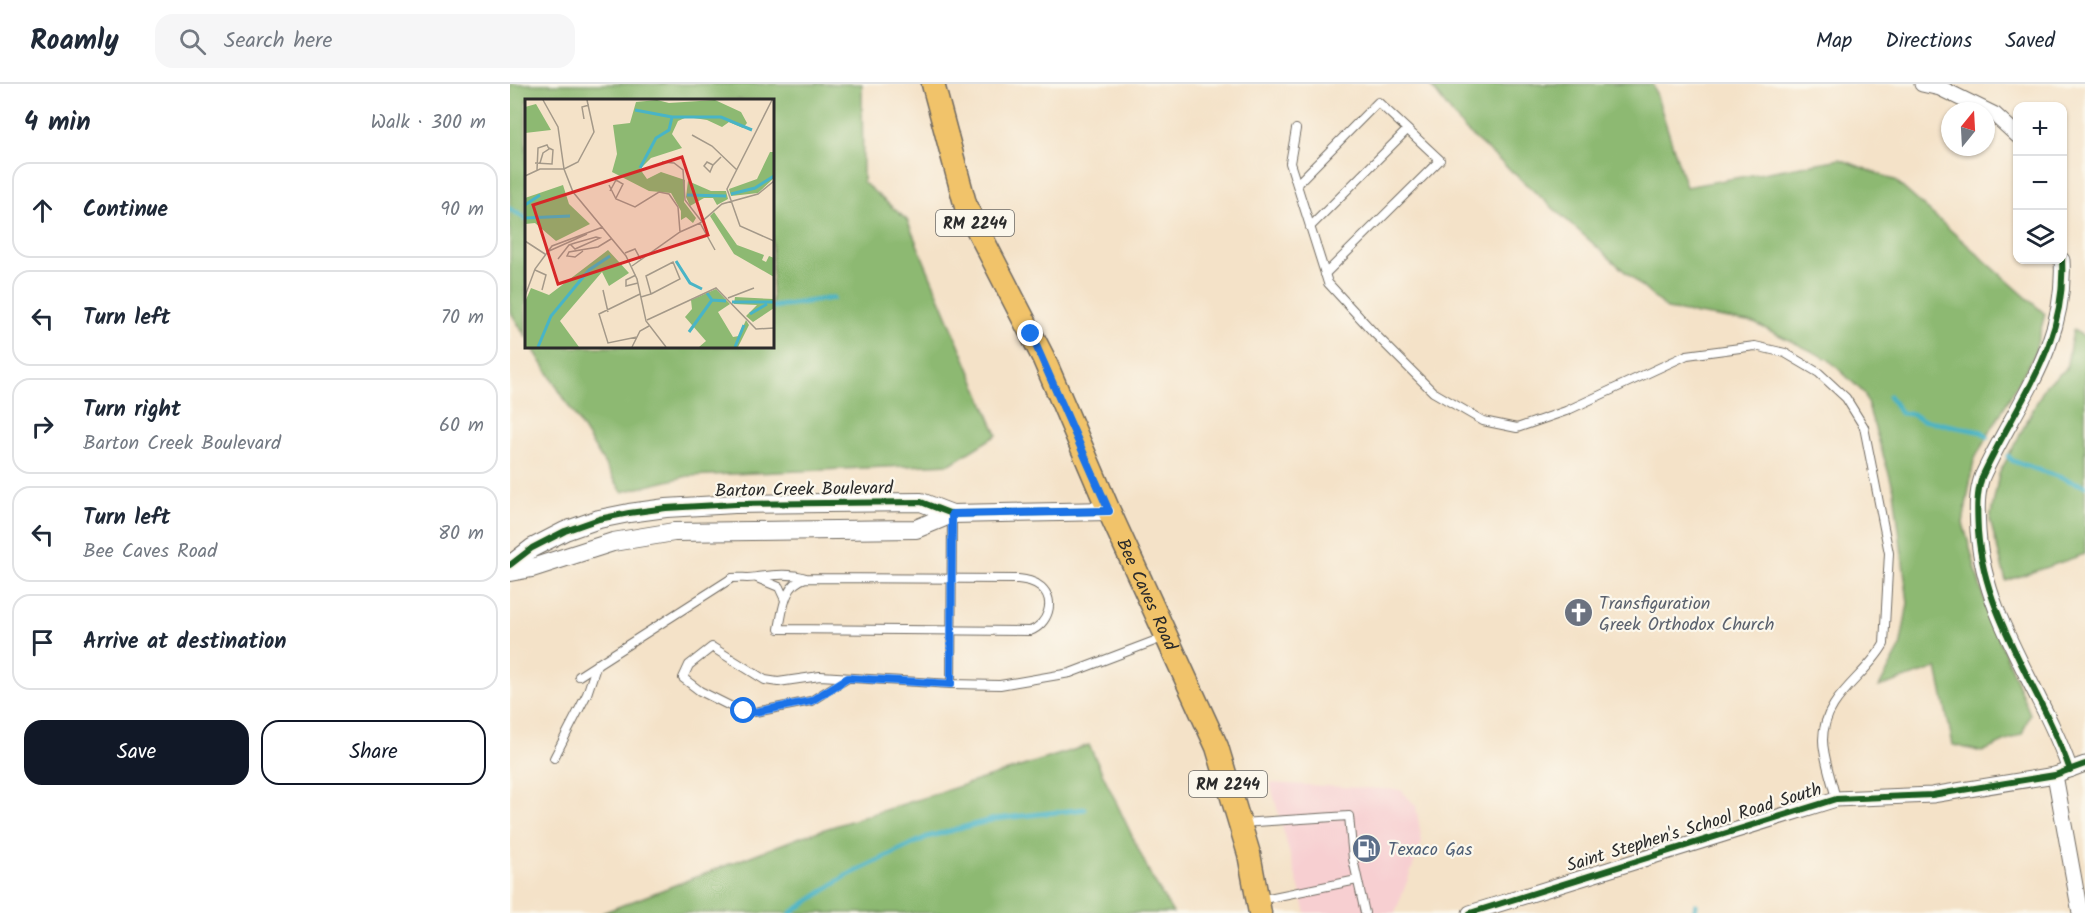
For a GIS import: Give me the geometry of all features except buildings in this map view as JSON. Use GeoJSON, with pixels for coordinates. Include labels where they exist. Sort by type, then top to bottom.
{"type":"FeatureCollection","features":[{"type":"Feature","properties":{"kind":"main road","name":"Bee Caves Road"},"geometry":{"type":"LineString","coordinates":[[933,84],[966,207],[1043,357],[1109,511],[1217,747],[1249,854],[1259,907]]}},
{"type":"Feature","properties":{"kind":"street"},"geometry":{"type":"LineString","coordinates":[[1922,84],[1940,88],[1995,115],[2013,131]]}},
{"type":"Feature","properties":{"kind":"street"},"geometry":{"type":"LineString","coordinates":[[2062,264],[2060,300],[2054,330],[2043,363],[1987,466],[1977,492],[1977,509],[1982,566],[1991,598],[2013,651],[2058,739],[2070,770]]}},
{"type":"Feature","properties":{"kind":"street","name":"Barton Creek Boulevard"},"geometry":{"type":"LineString","coordinates":[[510,565],[532,548],[565,531],[599,519],[658,509],[735,504],[921,502],[952,514]]}},
{"type":"Feature","properties":{"kind":"street"},"geometry":{"type":"LineString","coordinates":[[658,509],[661,534]]}},
{"type":"Feature","properties":{"kind":"street","name":"Barton Creek Boulevard"},"geometry":{"type":"LineString","coordinates":[[510,572],[532,568],[613,542],[674,531],[916,529],[952,514],[1109,511]]}},
{"type":"Feature","properties":{"kind":"street","name":"Saint Stephen's School Road South"},"geometry":{"type":"LineString","coordinates":[[1470,913],[1836,799],[1932,795],[2055,775],[2085,764]]}},
{"type":"Feature","properties":{"kind":"street"},"geometry":{"type":"LineString","coordinates":[[2055,775],[2080,913]]}},
{"type":"Feature","properties":{"kind":"lane"},"geometry":{"type":"LineString","coordinates":[[1297,184],[1378,102],[1440,160],[1325,273]]}},
{"type":"Feature","properties":{"kind":"lane"},"geometry":{"type":"LineString","coordinates":[[1296,129],[1290,163],[1328,283],[1432,392],[1483,421],[1517,428],[1566,411],[1687,356],[1755,345],[1785,353],[1819,374],[1846,398],[1864,428],[1889,553],[1884,644],[1877,657],[1836,699],[1828,712],[1824,727],[1823,741],[1836,799]]}},
{"type":"Feature","properties":{"kind":"lane"},"geometry":{"type":"LineString","coordinates":[[1310,227],[1407,130]]}},
{"type":"Feature","properties":{"kind":"lane"},"geometry":{"type":"LineString","coordinates":[[951,684],[952,514]]}},
{"type":"Feature","properties":{"kind":"lane"},"geometry":{"type":"LineString","coordinates":[[579,676],[727,580],[740,578],[785,575],[806,578],[1028,581],[1043,589],[1049,605],[1044,621],[1038,628],[1030,631],[779,629],[785,600],[793,584],[806,578]]}},
{"type":"Feature","properties":{"kind":"lane"},"geometry":{"type":"LineString","coordinates":[[756,578],[779,587],[785,600]]}},
{"type":"Feature","properties":{"kind":"lane"},"geometry":{"type":"LineString","coordinates":[[848,678],[811,701],[755,712],[737,708],[700,692],[682,678],[690,665],[712,647],[765,680],[778,682],[820,676],[1000,685],[1070,673],[1166,636]]}},
{"type":"Feature","properties":{"kind":"lane"},"geometry":{"type":"LineString","coordinates":[[554,758],[587,694],[597,664]]}},
{"type":"Feature","properties":{"kind":"lane"},"geometry":{"type":"LineString","coordinates":[[1239,823],[1349,816],[1353,858],[1365,913]]}},
{"type":"Feature","properties":{"kind":"lane"},"geometry":{"type":"LineString","coordinates":[[1259,907],[1357,880]]}},
{"type":"Feature","properties":{"kind":"shaded area"},"geometry":{"type":"Polygon","coordinates":[[[1270,783],[1401,790],[1416,806],[1422,842],[1395,913],[1306,913],[1270,783]]]}},
{"type":"Feature","properties":{"kind":"green space"},"geometry":{"type":"Polygon","coordinates":[[[510,84],[862,84],[863,182],[907,220],[997,435],[950,464],[688,476],[622,492],[533,348],[774,348],[774,99],[525,99],[525,335],[510,311],[510,84]]]}},
{"type":"Feature","properties":{"kind":"green space"},"geometry":{"type":"Polygon","coordinates":[[[1429,84],[1653,84],[1686,187],[1840,159],[1894,180],[2045,314],[2034,355],[1974,460],[1963,523],[1987,610],[2030,714],[2022,734],[1982,752],[1953,745],[1937,668],[1879,687],[1900,648],[1908,603],[1894,490],[1864,393],[1828,359],[1754,323],[1667,309],[1464,129],[1429,84]]]}},
{"type":"Feature","properties":{"kind":"green space"},"geometry":{"type":"Polygon","coordinates":[[[2073,330],[2085,337],[2085,554],[2006,581],[1990,520],[1999,474],[2046,385],[2066,369],[2073,330]]]}},
{"type":"Feature","properties":{"kind":"green space"},"geometry":{"type":"Polygon","coordinates":[[[1089,745],[1152,878],[1173,913],[602,913],[803,836],[1089,745]]]}},
{"type":"Feature","properties":{"kind":"waterway"},"geometry":{"type":"LineString","coordinates":[[510,209],[525,218]]}},
{"type":"Feature","properties":{"kind":"waterway"},"geometry":{"type":"LineString","coordinates":[[774,307],[833,298]]}},
{"type":"Feature","properties":{"kind":"waterway"},"geometry":{"type":"LineString","coordinates":[[1889,396],[1901,413],[1982,432],[1987,437]]}},
{"type":"Feature","properties":{"kind":"waterway"},"geometry":{"type":"LineString","coordinates":[[2008,456],[2013,461],[2085,486]]}},
{"type":"Feature","properties":{"kind":"waterway"},"geometry":{"type":"LineString","coordinates":[[791,913],[846,876],[927,837],[995,819],[1085,809]]}},
{"type":"Feature","properties":{"kind":"waterway"},"geometry":{"type":"LineString","coordinates":[[1694,913],[1696,905]]}},
{"type":"Feature","properties":{"kind":"cycle path"},"geometry":{"type":"LineString","coordinates":[[2062,264],[2061,291],[2048,347],[2037,373],[1982,477],[1977,510],[1983,563],[1991,594],[2002,624],[2045,711],[2070,770]]}},
{"type":"Feature","properties":{"kind":"cycle path"},"geometry":{"type":"LineString","coordinates":[[510,565],[532,548],[565,531],[599,519],[666,508],[735,504],[921,502],[952,514],[1109,511]]}},
{"type":"Feature","properties":{"kind":"cycle path"},"geometry":{"type":"LineString","coordinates":[[1470,913],[1836,799],[1932,795],[2055,775],[2085,764]]}},
{"type":"Feature","properties":{"kind":"place","name":"Transfiguration Greek Orthodox Church"},"geometry":{"type":"Point","coordinates":[1578,613]}},
{"type":"Feature","properties":{"kind":"place","name":"Texaco Gas"},"geometry":{"type":"Point","coordinates":[1367,849]}},
{"type":"Feature","properties":{"kind":"route"},"geometry":{"type":"LineString","coordinates":[[744,711],[755,712],[811,701],[848,678],[951,684],[952,514],[1109,511],[1031,334]]}}]}
